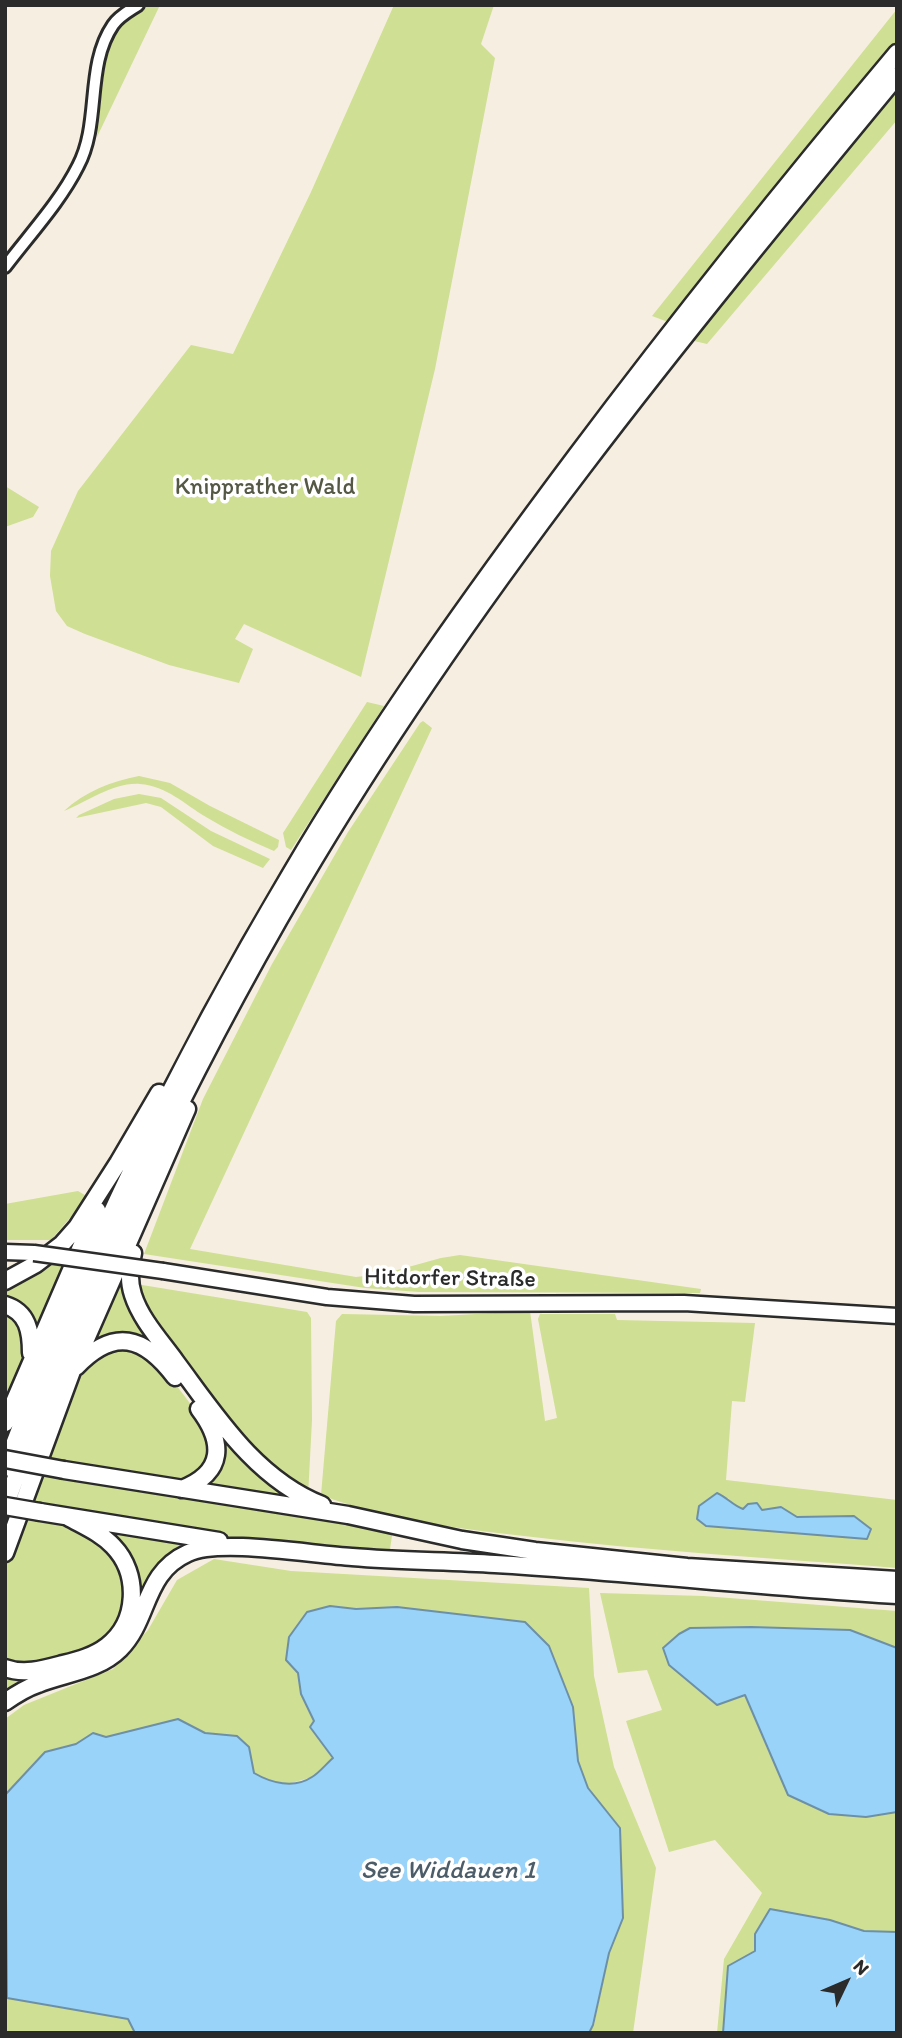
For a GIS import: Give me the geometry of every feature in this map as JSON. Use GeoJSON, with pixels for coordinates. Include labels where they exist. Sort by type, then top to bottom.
{"type":"FeatureCollection","features":[{"type":"Feature","properties":{"kind":"highway"},"geometry":{"type":"LineString","coordinates":[[5,1468],[102,1235],[168,1096],[291,873],[364,757],[488,574],[687,311],[897,53]]}},
{"type":"Feature","properties":{"kind":"highway"},"geometry":{"type":"LineString","coordinates":[[274,1550],[5,1506],[67,1348],[113,1241],[180,1101],[302,881],[369,773],[498,583],[630,406],[700,315],[896,76]]}},
{"type":"Feature","properties":{"kind":"highway"},"geometry":{"type":"LineString","coordinates":[[5,1280],[36,1264],[62,1244],[76,1227],[118,1163],[226,973],[246,951]]}},
{"type":"Feature","properties":{"kind":"highway"},"geometry":{"type":"LineString","coordinates":[[5,1553],[72,1371],[215,1049],[224,1019]]}},
{"type":"Feature","properties":{"kind":"highway"},"geometry":{"type":"LineString","coordinates":[[5,1423],[118,1163]]}},
{"type":"Feature","properties":{"kind":"highway"},"geometry":{"type":"LineString","coordinates":[[150,1196],[135,1243],[129,1274],[132,1294],[141,1313],[251,1458],[286,1488],[348,1515]]}},
{"type":"Feature","properties":{"kind":"highway"},"geometry":{"type":"LineString","coordinates":[[5,1305],[19,1311],[26,1320],[30,1331],[30,1362]]}},
{"type":"Feature","properties":{"kind":"highway"},"geometry":{"type":"LineString","coordinates":[[72,1371],[96,1349],[113,1342],[132,1342],[148,1348],[164,1363],[209,1422],[215,1436],[217,1453],[213,1468],[198,1482],[182,1489]]}},
{"type":"Feature","properties":{"kind":"highway"},"geometry":{"type":"LineString","coordinates":[[5,1459],[348,1515],[462,1540],[578,1557],[687,1567],[897,1580]]}},
{"type":"Feature","properties":{"kind":"highway"},"geometry":{"type":"LineString","coordinates":[[5,1668],[31,1671],[90,1656],[108,1645],[131,1610],[133,1590],[125,1562],[106,1540],[68,1517]]}},
{"type":"Feature","properties":{"kind":"highway"},"geometry":{"type":"LineString","coordinates":[[5,1702],[36,1684],[92,1667],[119,1651],[138,1624],[148,1594],[158,1576],[172,1562],[201,1548],[232,1547],[379,1559],[495,1564],[804,1590],[897,1595]]}},
{"type":"Feature","properties":{"kind":"main road","name":"Hitdorfer Straße"},"geometry":{"type":"LineString","coordinates":[[5,1252],[34,1253],[163,1271],[327,1297],[414,1304],[684,1303],[897,1316]]}},
{"type":"Feature","properties":{"kind":"street"},"geometry":{"type":"LineString","coordinates":[[5,267],[78,166],[89,133],[99,57],[106,37],[120,16],[138,5]]}},
{"type":"Feature","properties":{"kind":"green space"},"geometry":{"type":"Polygon","coordinates":[[[148,5],[160,5],[97,137],[105,70],[115,33],[129,17],[148,5]]]}},
{"type":"Feature","properties":{"kind":"green space","name":"Knipprather Wald"},"geometry":{"type":"Polygon","coordinates":[[[394,5],[494,5],[481,44],[495,58],[435,369],[361,677],[244,624],[235,639],[253,649],[239,683],[169,665],[67,626],[56,611],[50,576],[51,551],[78,491],[191,345],[233,354],[311,192],[394,5]]]}},
{"type":"Feature","properties":{"kind":"green space"},"geometry":{"type":"Polygon","coordinates":[[[897,9],[897,41],[668,322],[652,316],[897,9]]]}},
{"type":"Feature","properties":{"kind":"green space"},"geometry":{"type":"Polygon","coordinates":[[[897,92],[897,120],[707,344],[690,340],[812,190],[897,92]]]}},
{"type":"Feature","properties":{"kind":"green space"},"geometry":{"type":"Polygon","coordinates":[[[5,486],[39,507],[33,517],[5,527],[5,486]]]}},
{"type":"Feature","properties":{"kind":"green space"},"geometry":{"type":"Polygon","coordinates":[[[367,702],[384,706],[291,850],[286,847],[283,833],[367,702]]]}},
{"type":"Feature","properties":{"kind":"green space"},"geometry":{"type":"Polygon","coordinates":[[[423,721],[432,728],[190,1249],[356,1277],[383,1274],[460,1255],[701,1289],[700,1293],[419,1292],[365,1288],[144,1254],[203,1099],[272,964],[348,832],[423,721]]]}},
{"type":"Feature","properties":{"kind":"green space"},"geometry":{"type":"Polygon","coordinates":[[[139,776],[170,783],[279,840],[278,847],[274,851],[248,839],[150,785],[120,786],[64,811],[99,788],[139,776]]]}},
{"type":"Feature","properties":{"kind":"green space"},"geometry":{"type":"Polygon","coordinates":[[[139,794],[161,798],[211,831],[270,859],[263,868],[213,846],[161,807],[146,803],[76,818],[114,799],[139,794]]]}},
{"type":"Feature","properties":{"kind":"green space"},"geometry":{"type":"Polygon","coordinates":[[[78,1191],[88,1197],[51,1240],[5,1240],[5,1204],[78,1191]]]}},
{"type":"Feature","properties":{"kind":"green space"},"geometry":{"type":"Polygon","coordinates":[[[44,1263],[65,1265],[37,1335],[5,1302],[5,1285],[44,1263]]]}},
{"type":"Feature","properties":{"kind":"green space"},"geometry":{"type":"Polygon","coordinates":[[[119,1272],[228,1436],[306,1503],[193,1489],[207,1479],[210,1419],[172,1368],[145,1345],[86,1352],[119,1272]]]}},
{"type":"Feature","properties":{"kind":"green space"},"geometry":{"type":"Polygon","coordinates":[[[136,1284],[307,1312],[311,1318],[312,1420],[308,1496],[261,1463],[156,1329],[136,1284]]]}},
{"type":"Feature","properties":{"kind":"green space"},"geometry":{"type":"Polygon","coordinates":[[[5,1309],[15,1314],[28,1346],[5,1411],[5,1309]]]}},
{"type":"Feature","properties":{"kind":"green space"},"geometry":{"type":"Polygon","coordinates":[[[530,1311],[545,1421],[557,1418],[538,1319],[540,1314],[615,1314],[617,1320],[755,1323],[745,1402],[732,1401],[726,1480],[897,1500],[897,1568],[617,1546],[472,1530],[370,1511],[321,1495],[336,1321],[342,1314],[441,1316],[530,1311]],[[728,1498],[697,1519],[706,1526],[867,1539],[870,1529],[853,1517],[797,1517],[781,1507],[752,1510],[733,1503],[728,1498]]]}},
{"type":"Feature","properties":{"kind":"green space"},"geometry":{"type":"Polygon","coordinates":[[[134,1348],[170,1377],[208,1427],[212,1462],[185,1483],[43,1462],[76,1376],[101,1350],[134,1348]]]}},
{"type":"Feature","properties":{"kind":"green space"},"geometry":{"type":"Polygon","coordinates":[[[41,1472],[393,1529],[389,1556],[258,1543],[29,1505],[41,1472]]]}},
{"type":"Feature","properties":{"kind":"green space"},"geometry":{"type":"Polygon","coordinates":[[[23,1516],[55,1522],[91,1534],[123,1566],[126,1614],[96,1650],[28,1669],[5,1665],[5,1568],[23,1516]]]}},
{"type":"Feature","properties":{"kind":"green space"},"geometry":{"type":"Polygon","coordinates":[[[91,1524],[205,1544],[181,1554],[165,1565],[154,1578],[128,1635],[108,1655],[5,1697],[5,1673],[39,1675],[88,1661],[114,1645],[130,1622],[135,1607],[136,1590],[131,1563],[121,1548],[91,1524]]]}},
{"type":"Feature","properties":{"kind":"green space"},"geometry":{"type":"Polygon","coordinates":[[[214,1559],[291,1571],[589,1588],[594,1676],[614,1767],[656,1868],[633,2033],[589,2033],[594,2025],[609,1953],[623,1918],[620,1828],[588,1788],[578,1761],[573,1707],[549,1646],[525,1622],[397,1607],[356,1609],[330,1606],[298,1673],[301,1694],[314,1721],[310,1727],[333,1759],[313,1777],[284,1785],[266,1779],[254,1773],[237,1736],[205,1733],[178,1719],[106,1737],[93,1733],[76,1744],[45,1752],[5,1795],[5,1719],[24,1705],[113,1669],[148,1630],[177,1580],[214,1559]]]}},
{"type":"Feature","properties":{"kind":"green space"},"geometry":{"type":"Polygon","coordinates":[[[600,1593],[703,1596],[897,1611],[897,1648],[850,1630],[690,1628],[745,1694],[769,1753],[866,1817],[897,1812],[897,1932],[864,1931],[847,1926],[755,1951],[728,1966],[723,2033],[717,2033],[724,1959],[762,1893],[715,1840],[669,1852],[626,1721],[662,1710],[647,1670],[618,1673],[600,1593]]]}},
{"type":"Feature","properties":{"kind":"green space"},"geometry":{"type":"Polygon","coordinates":[[[5,1996],[128,2019],[135,2033],[5,2033],[5,1996]]]}},
{"type":"Feature","properties":{"kind":"water"},"geometry":{"type":"Polygon","coordinates":[[[717,1493],[743,1509],[748,1504],[757,1503],[762,1510],[781,1507],[797,1517],[854,1516],[871,1529],[867,1539],[706,1526],[697,1519],[699,1506],[717,1493]]]}},
{"type":"Feature","properties":{"kind":"water","name":"See Widdauen 1"},"geometry":{"type":"Polygon","coordinates":[[[330,1606],[356,1609],[397,1607],[525,1622],[549,1646],[573,1707],[578,1761],[588,1788],[620,1828],[623,1918],[609,1953],[589,2033],[135,2033],[128,2019],[7,1998],[5,1795],[45,1752],[76,1744],[93,1733],[106,1737],[178,1719],[205,1733],[237,1736],[249,1747],[254,1773],[261,1777],[290,1784],[312,1777],[333,1758],[310,1727],[314,1721],[301,1694],[298,1673],[286,1660],[289,1637],[307,1612],[330,1606]]]}},
{"type":"Feature","properties":{"kind":"water"},"geometry":{"type":"Polygon","coordinates":[[[690,1628],[850,1630],[897,1648],[897,1812],[866,1817],[829,1814],[788,1795],[745,1695],[717,1705],[669,1665],[663,1648],[690,1628]]]}},
{"type":"Feature","properties":{"kind":"water"},"geometry":{"type":"Polygon","coordinates":[[[770,1909],[830,1920],[864,1931],[897,1932],[897,2033],[723,2033],[728,1966],[755,1951],[755,1934],[770,1909]]]}}]}
